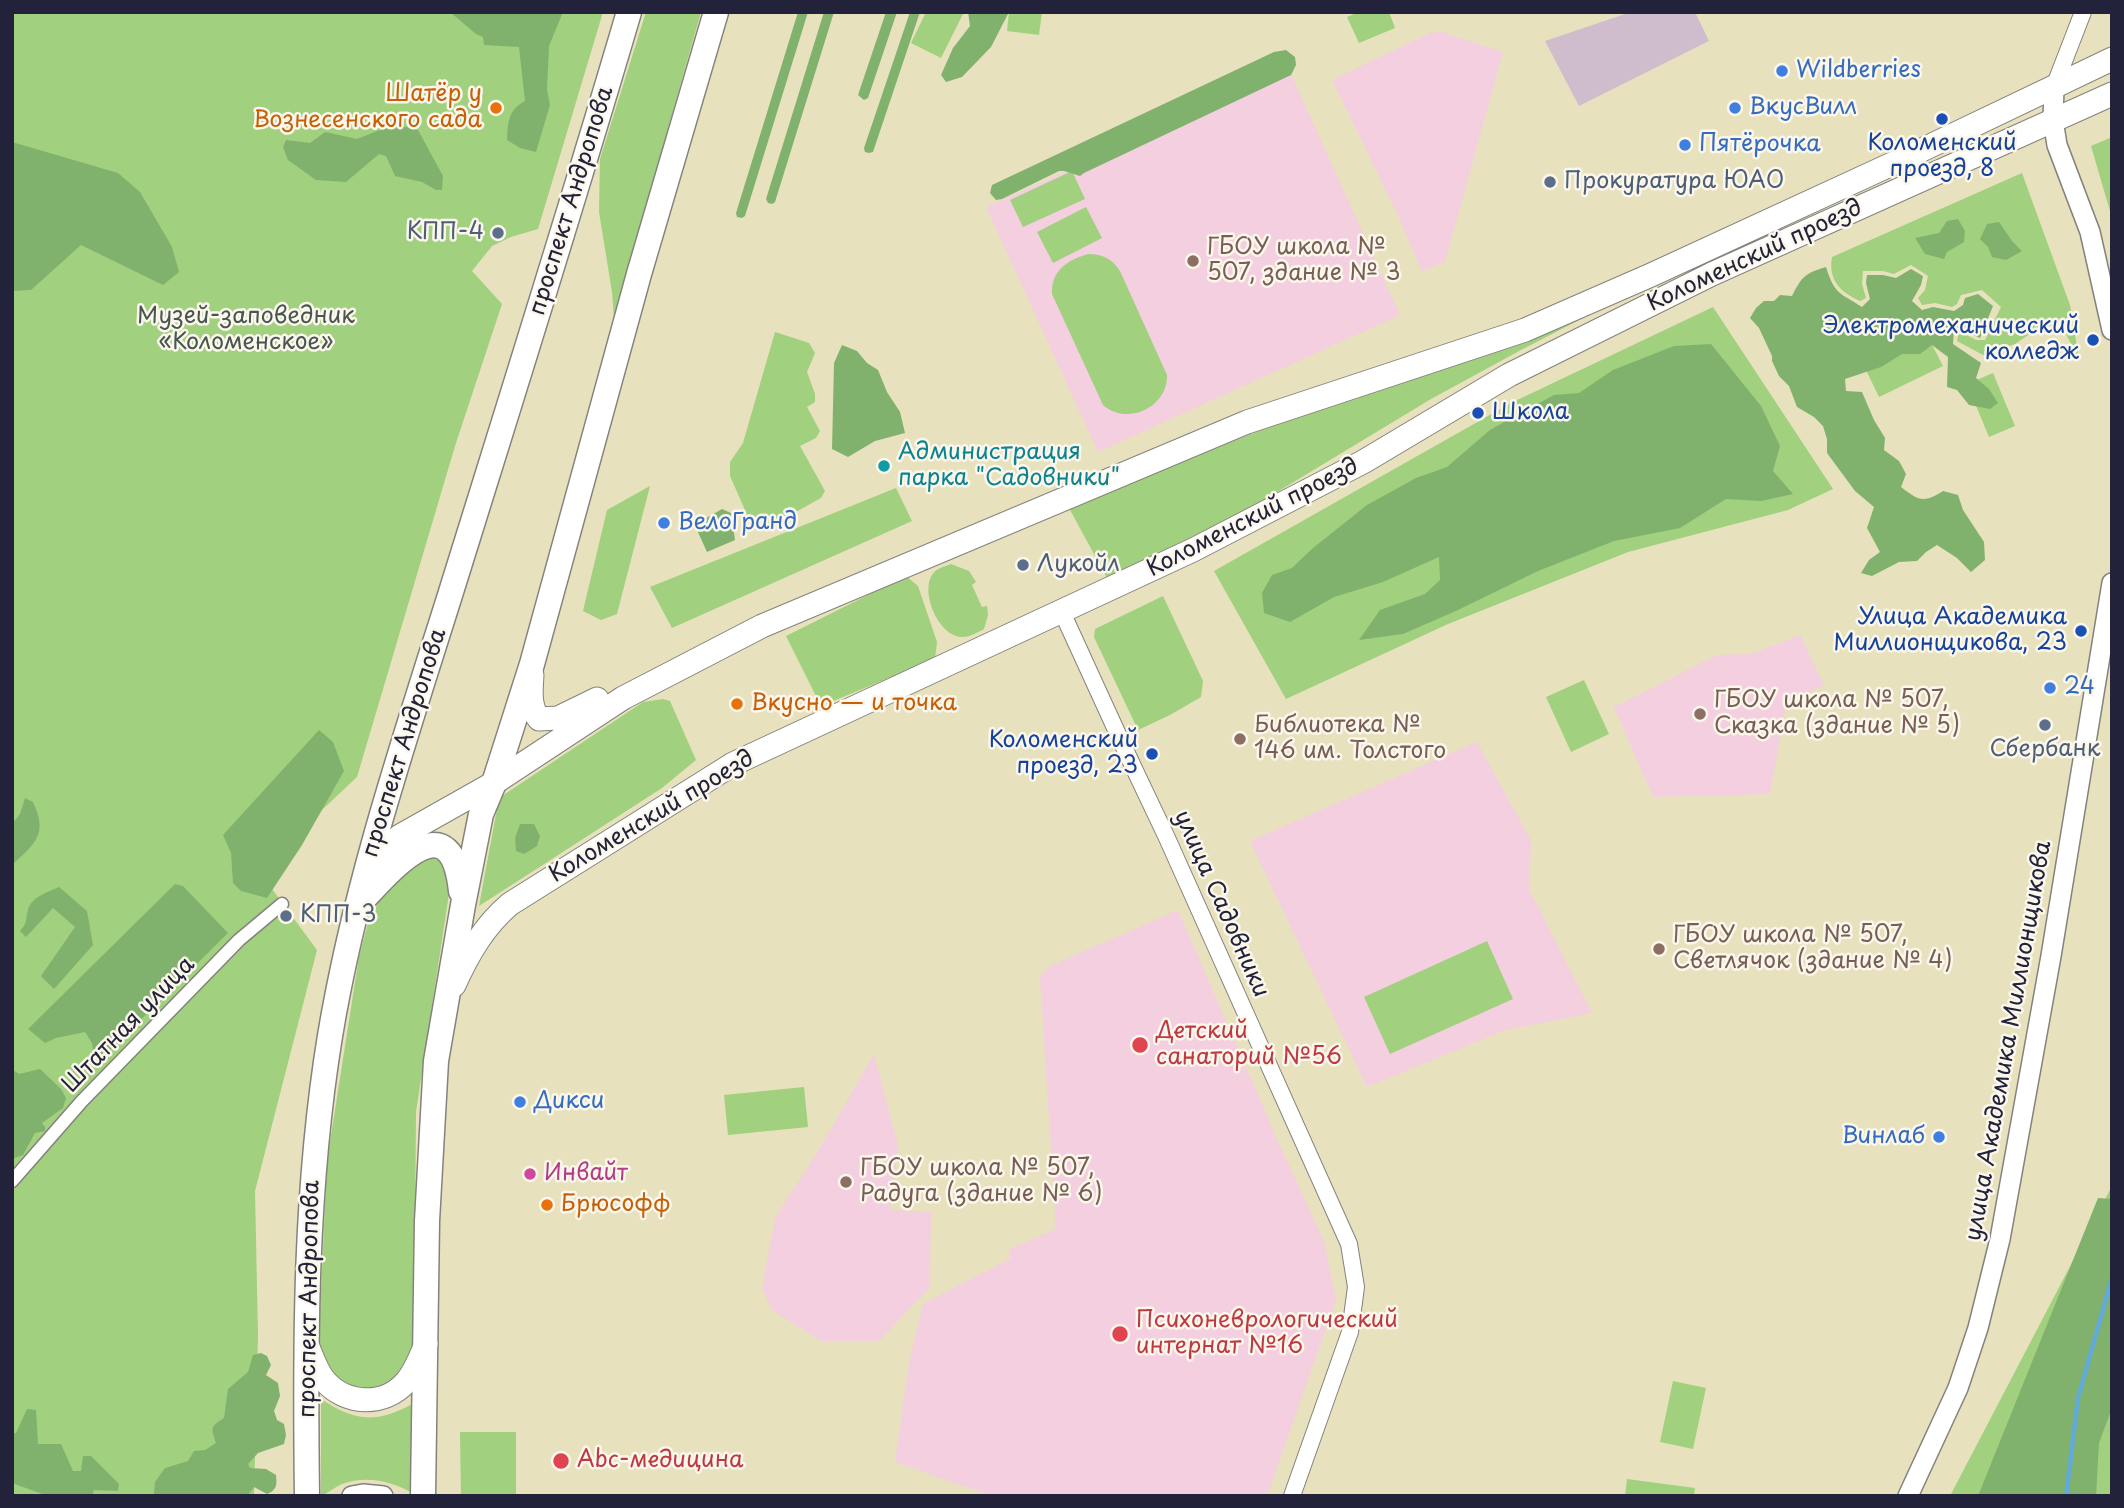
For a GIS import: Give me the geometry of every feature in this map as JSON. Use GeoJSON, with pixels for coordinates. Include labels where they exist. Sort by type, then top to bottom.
{"type":"FeatureCollection","features":[{"type":"Feature","properties":{"kind":"main road","name":"проспект Андропова"},"geometry":{"type":"LineString","coordinates":[[307,1496],[305,1342],[313,1166],[330,1037],[357,908],[416,704],[584,166],[629,12]]}},
{"type":"Feature","properties":{"kind":"main road"},"geometry":{"type":"LineString","coordinates":[[423,1496],[427,1221],[436,1061],[463,905],[481,814],[494,783],[531,664],[639,274],[716,12]]}},
{"type":"Feature","properties":{"kind":"main road","name":"Коломенский проезд"},"geometry":{"type":"LineString","coordinates":[[368,867],[400,835],[494,783],[570,731],[648,683],[762,626],[1247,422],[1525,330],[1859,179],[2112,59]]}},
{"type":"Feature","properties":{"kind":"main road","name":"Коломенский проезд"},"geometry":{"type":"LineString","coordinates":[[445,1003],[469,951],[495,917],[510,904],[733,764],[1193,550],[1351,469],[1509,375],[1712,274],[2112,93]]}},
{"type":"Feature","properties":{"kind":"main road"},"geometry":{"type":"LineString","coordinates":[[531,664],[531,701],[539,719],[558,718],[633,681],[648,683]]}},
{"type":"Feature","properties":{"kind":"main road"},"geometry":{"type":"LineString","coordinates":[[357,908],[397,864],[415,851],[430,846],[447,850],[456,863],[463,905]]}},
{"type":"Feature","properties":{"kind":"main road"},"geometry":{"type":"LineString","coordinates":[[305,1342],[319,1373],[327,1383],[349,1397],[368,1400],[382,1398],[403,1386],[410,1378],[426,1343]]}},
{"type":"Feature","properties":{"kind":"street"},"geometry":{"type":"LineString","coordinates":[[2083,12],[2054,87],[2053,120],[2057,145],[2090,232],[2112,330]]}},
{"type":"Feature","properties":{"kind":"street"},"geometry":{"type":"LineString","coordinates":[[1591,300],[1604,327]]}},
{"type":"Feature","properties":{"kind":"street","name":"улица Академика Миллионщикова"},"geometry":{"type":"LineString","coordinates":[[1908,1496],[1958,1388],[1978,1328],[2000,1239],[2051,956],[2112,583]]}},
{"type":"Feature","properties":{"kind":"street","name":"улица Садовники"},"geometry":{"type":"LineString","coordinates":[[1062,611],[1349,1244],[1356,1287],[1350,1332],[1292,1496]]}},
{"type":"Feature","properties":{"kind":"street","name":"Штатная улица"},"geometry":{"type":"LineString","coordinates":[[12,1181],[82,1101],[239,940],[282,904]]}},
{"type":"Feature","properties":{"kind":"street"},"geometry":{"type":"LineString","coordinates":[[352,1496],[383,1496]]}},
{"type":"Feature","properties":{"kind":"shaded area"},"geometry":{"type":"Polygon","coordinates":[[[1631,12],[1695,12],[1709,41],[1579,106],[1545,41],[1631,12]]]}},
{"type":"Feature","properties":{"kind":"shaded area"},"geometry":{"type":"Polygon","coordinates":[[[1442,32],[1503,52],[1445,262],[1422,271],[1332,80],[1430,33],[1442,32]]]}},
{"type":"Feature","properties":{"kind":"shaded area","name":"ГБОУ школа № 507, здание № 3"},"geometry":{"type":"Polygon","coordinates":[[[1289,70],[1400,315],[1098,452],[986,207],[1289,70]]]}},
{"type":"Feature","properties":{"kind":"shaded area","name":"ГБОУ школа № 507, Сказка (здание № 5)"},"geometry":{"type":"Polygon","coordinates":[[[1800,635],[1824,685],[1786,703],[1770,794],[1653,797],[1614,707],[1717,655],[1752,654],[1800,635]]]}},
{"type":"Feature","properties":{"kind":"shaded area"},"geometry":{"type":"Polygon","coordinates":[[[1477,742],[1531,841],[1529,889],[1592,1013],[1505,1030],[1367,1087],[1250,841],[1477,742]]]}},
{"type":"Feature","properties":{"kind":"shaded area","name":"Психоневрологический интернат №16"},"geometry":{"type":"Polygon","coordinates":[[[1178,910],[1324,1241],[1336,1300],[1267,1496],[992,1496],[895,1462],[909,1363],[923,1304],[1011,1258],[1008,1250],[1056,1229],[1040,977],[1050,966],[1178,910]]]}},
{"type":"Feature","properties":{"kind":"shaded area","name":"ГБОУ школа № 507, Радуга (здание № 6)"},"geometry":{"type":"Polygon","coordinates":[[[874,1054],[898,1145],[890,1210],[931,1212],[930,1287],[879,1341],[821,1341],[772,1310],[762,1288],[775,1218],[817,1153],[874,1054]]]}},
{"type":"Feature","properties":{"kind":"green space","name":"Музей-заповедник «Коломенское»"},"geometry":{"type":"Polygon","coordinates":[[[12,12],[603,12],[538,229],[492,246],[472,271],[502,304],[455,446],[357,777],[258,870],[317,950],[255,1191],[258,1335],[254,1496],[12,1496],[12,12]]]}},
{"type":"Feature","properties":{"kind":"green space"},"geometry":{"type":"Polygon","coordinates":[[[450,12],[563,12],[549,46],[547,90],[550,105],[536,152],[520,148],[507,140],[512,113],[525,101],[519,47],[484,45],[483,37],[450,12]]]}},
{"type":"Feature","properties":{"kind":"green space"},"geometry":{"type":"Polygon","coordinates":[[[646,12],[701,12],[614,319],[599,212],[600,159],[646,12]]]}},
{"type":"Feature","properties":{"kind":"green space"},"geometry":{"type":"Polygon","coordinates":[[[798,12],[808,12],[745,216],[737,217],[736,213],[798,12]]]}},
{"type":"Feature","properties":{"kind":"green space"},"geometry":{"type":"Polygon","coordinates":[[[824,12],[834,12],[775,202],[768,203],[766,199],[824,12]]]}},
{"type":"Feature","properties":{"kind":"green space"},"geometry":{"type":"Polygon","coordinates":[[[886,12],[897,12],[868,98],[864,100],[858,95],[886,12]]]}},
{"type":"Feature","properties":{"kind":"green space"},"geometry":{"type":"Polygon","coordinates":[[[910,12],[920,12],[873,152],[865,152],[864,148],[910,12]]]}},
{"type":"Feature","properties":{"kind":"green space"},"geometry":{"type":"Polygon","coordinates":[[[926,12],[964,12],[941,58],[911,43],[926,12]]]}},
{"type":"Feature","properties":{"kind":"green space"},"geometry":{"type":"Polygon","coordinates":[[[968,12],[1009,12],[991,47],[962,77],[946,82],[941,75],[953,48],[970,26],[968,12]]]}},
{"type":"Feature","properties":{"kind":"green space"},"geometry":{"type":"Polygon","coordinates":[[[1009,12],[1042,12],[1039,35],[1007,31],[1009,12]]]}},
{"type":"Feature","properties":{"kind":"green space"},"geometry":{"type":"Polygon","coordinates":[[[1359,12],[1389,12],[1395,28],[1359,43],[1347,17],[1359,12]]]}},
{"type":"Feature","properties":{"kind":"green space"},"geometry":{"type":"Polygon","coordinates":[[[1286,50],[1295,57],[1296,65],[1291,75],[1080,176],[1059,171],[1002,199],[996,200],[990,193],[992,185],[1274,52],[1286,50]]]}},
{"type":"Feature","properties":{"kind":"green space"},"geometry":{"type":"Polygon","coordinates":[[[395,124],[418,130],[443,176],[442,190],[395,176],[386,156],[379,154],[346,182],[316,180],[288,160],[283,147],[286,140],[310,143],[325,132],[357,139],[395,124]]]}},
{"type":"Feature","properties":{"kind":"green space"},"geometry":{"type":"Polygon","coordinates":[[[2112,137],[2112,218],[2091,146],[2112,137]]]}},
{"type":"Feature","properties":{"kind":"green space"},"geometry":{"type":"Polygon","coordinates":[[[12,142],[118,173],[140,192],[172,247],[179,272],[163,285],[81,245],[31,290],[12,291],[12,142]]]}},
{"type":"Feature","properties":{"kind":"green space"},"geometry":{"type":"Polygon","coordinates":[[[1072,171],[1085,199],[1023,227],[1010,200],[1072,171]]]}},
{"type":"Feature","properties":{"kind":"green space"},"geometry":{"type":"Polygon","coordinates":[[[2022,173],[2070,305],[2079,359],[2060,323],[2037,329],[2015,344],[1983,355],[1957,341],[1959,331],[1976,340],[1985,340],[2001,307],[1982,290],[1961,295],[1957,304],[1952,307],[1935,303],[1922,305],[1918,298],[1925,290],[1928,276],[1911,265],[1894,274],[1863,271],[1862,284],[1866,298],[1860,301],[1841,289],[1834,279],[1832,257],[2022,173]]]}},
{"type":"Feature","properties":{"kind":"green space"},"geometry":{"type":"Polygon","coordinates":[[[1086,207],[1102,238],[1053,263],[1037,232],[1086,207]]]}},
{"type":"Feature","properties":{"kind":"green space"},"geometry":{"type":"Polygon","coordinates":[[[1958,219],[1965,231],[1964,242],[1947,252],[1944,259],[1925,254],[1915,238],[1939,233],[1947,221],[1958,219]]]}},
{"type":"Feature","properties":{"kind":"green space"},"geometry":{"type":"Polygon","coordinates":[[[1999,222],[2022,251],[2006,260],[1992,257],[1988,247],[1980,239],[1987,224],[1999,222]]]}},
{"type":"Feature","properties":{"kind":"green space"},"geometry":{"type":"Polygon","coordinates":[[[1088,254],[1107,258],[1120,271],[1167,375],[1161,397],[1144,410],[1123,414],[1103,405],[1052,294],[1054,278],[1062,267],[1088,254]]]}},
{"type":"Feature","properties":{"kind":"green space"},"geometry":{"type":"Polygon","coordinates":[[[1826,267],[1839,292],[1862,307],[1870,299],[1867,275],[1896,278],[1911,269],[1923,276],[1912,301],[1922,310],[1933,307],[1954,311],[1963,305],[1965,298],[1978,294],[1993,306],[1980,338],[1962,329],[1954,329],[1953,344],[1981,363],[1976,378],[1989,389],[1998,403],[1990,409],[1969,405],[1957,390],[1947,387],[1948,357],[1932,345],[1920,354],[1902,354],[1881,367],[1845,379],[1846,391],[1862,392],[1885,438],[1884,450],[1899,461],[1906,474],[1901,487],[1921,499],[1930,498],[1943,491],[1958,495],[1963,510],[1984,542],[1985,560],[1971,572],[1957,558],[1937,545],[1917,561],[1899,562],[1872,576],[1861,573],[1869,560],[1880,552],[1867,528],[1874,507],[1855,491],[1827,453],[1823,426],[1797,407],[1789,386],[1779,376],[1759,328],[1750,318],[1764,301],[1774,301],[1780,295],[1792,296],[1805,276],[1826,267]]]}},
{"type":"Feature","properties":{"kind":"green space"},"geometry":{"type":"Polygon","coordinates":[[[1713,307],[1833,489],[1788,510],[1628,552],[1448,624],[1286,699],[1214,571],[1511,403],[1713,307]]]}},
{"type":"Feature","properties":{"kind":"green space"},"geometry":{"type":"Polygon","coordinates":[[[1590,308],[1593,313],[1431,399],[1249,509],[1107,578],[1069,508],[1261,430],[1590,308]]]}},
{"type":"Feature","properties":{"kind":"green space"},"geometry":{"type":"Polygon","coordinates":[[[775,332],[809,343],[815,353],[807,372],[815,402],[807,407],[820,431],[816,438],[800,446],[825,491],[821,498],[763,530],[752,526],[730,476],[730,462],[743,443],[775,332]]]}},
{"type":"Feature","properties":{"kind":"green space"},"geometry":{"type":"Polygon","coordinates":[[[1927,335],[1943,366],[1879,397],[1864,366],[1927,335]]]}},
{"type":"Feature","properties":{"kind":"green space"},"geometry":{"type":"Polygon","coordinates":[[[1711,344],[1761,406],[1780,446],[1773,471],[1793,494],[1761,501],[1726,499],[1680,528],[1614,541],[1538,571],[1403,634],[1359,640],[1380,610],[1425,594],[1440,580],[1439,557],[1383,582],[1334,597],[1290,622],[1264,613],[1262,593],[1272,575],[1292,568],[1367,505],[1416,478],[1447,467],[1490,430],[1554,395],[1579,393],[1613,370],[1674,346],[1711,344]]]}},
{"type":"Feature","properties":{"kind":"green space"},"geometry":{"type":"Polygon","coordinates":[[[842,345],[857,351],[867,363],[878,370],[887,392],[900,412],[905,433],[875,441],[848,457],[832,449],[834,363],[842,345]]]}},
{"type":"Feature","properties":{"kind":"green space"},"geometry":{"type":"Polygon","coordinates":[[[1993,373],[2015,426],[1989,437],[1967,384],[1993,373]]]}},
{"type":"Feature","properties":{"kind":"green space"},"geometry":{"type":"Polygon","coordinates":[[[650,486],[617,614],[601,620],[583,611],[607,510],[650,486]]]}},
{"type":"Feature","properties":{"kind":"green space"},"geometry":{"type":"Polygon","coordinates":[[[896,488],[912,521],[672,628],[650,587],[896,488]]]}},
{"type":"Feature","properties":{"kind":"green space"},"geometry":{"type":"Polygon","coordinates":[[[722,509],[731,513],[735,540],[707,552],[697,530],[701,521],[722,509]]]}},
{"type":"Feature","properties":{"kind":"green space"},"geometry":{"type":"Polygon","coordinates":[[[951,564],[969,571],[976,582],[972,585],[982,607],[987,606],[988,615],[984,629],[966,637],[947,630],[934,614],[930,603],[929,583],[932,575],[938,569],[951,564]]]}},
{"type":"Feature","properties":{"kind":"green space"},"geometry":{"type":"Polygon","coordinates":[[[906,576],[918,586],[937,642],[935,659],[821,706],[786,636],[906,576]]]}},
{"type":"Feature","properties":{"kind":"green space"},"geometry":{"type":"Polygon","coordinates":[[[1163,596],[1203,681],[1201,697],[1138,730],[1094,637],[1095,629],[1163,596]]]}},
{"type":"Feature","properties":{"kind":"green space"},"geometry":{"type":"Polygon","coordinates":[[[1584,680],[1609,734],[1571,752],[1546,697],[1584,680]]]}},
{"type":"Feature","properties":{"kind":"green space"},"geometry":{"type":"Polygon","coordinates":[[[663,699],[670,701],[696,760],[662,788],[479,906],[499,798],[643,702],[663,699]]]}},
{"type":"Feature","properties":{"kind":"green space"},"geometry":{"type":"Polygon","coordinates":[[[319,730],[333,742],[344,771],[302,845],[267,898],[241,891],[233,883],[231,853],[223,835],[319,730]]]}},
{"type":"Feature","properties":{"kind":"green space"},"geometry":{"type":"Polygon","coordinates":[[[25,798],[33,802],[39,830],[33,844],[12,865],[12,824],[20,814],[25,798]]]}},
{"type":"Feature","properties":{"kind":"green space"},"geometry":{"type":"Polygon","coordinates":[[[520,824],[534,824],[540,836],[537,846],[524,854],[516,851],[515,838],[520,824]]]}},
{"type":"Feature","properties":{"kind":"green space"},"geometry":{"type":"Polygon","coordinates":[[[424,855],[443,857],[450,887],[416,1112],[414,1347],[410,1366],[381,1390],[343,1386],[318,1356],[327,1161],[359,957],[369,919],[391,881],[424,855]]]}},
{"type":"Feature","properties":{"kind":"green space"},"geometry":{"type":"Polygon","coordinates":[[[175,884],[183,886],[228,933],[104,1056],[94,1056],[92,1043],[85,1032],[45,1043],[28,1029],[175,884]]]}},
{"type":"Feature","properties":{"kind":"green space"},"geometry":{"type":"Polygon","coordinates":[[[59,887],[87,911],[93,945],[54,989],[41,976],[75,927],[53,908],[26,937],[20,931],[30,905],[40,896],[59,887]]]}},
{"type":"Feature","properties":{"kind":"green space"},"geometry":{"type":"Polygon","coordinates":[[[1487,941],[1513,999],[1390,1054],[1364,997],[1487,941]]]}},
{"type":"Feature","properties":{"kind":"green space"},"geometry":{"type":"Polygon","coordinates":[[[12,1058],[13,1070],[19,1074],[40,1069],[61,1089],[66,1098],[63,1108],[42,1123],[45,1131],[35,1133],[23,1155],[12,1159],[12,1058]]]}},
{"type":"Feature","properties":{"kind":"green space"},"geometry":{"type":"Polygon","coordinates":[[[804,1087],[808,1127],[728,1135],[724,1095],[804,1087]]]}},
{"type":"Feature","properties":{"kind":"green space"},"geometry":{"type":"Polygon","coordinates":[[[2112,1186],[2112,1496],[1950,1496],[2112,1186]]]}},
{"type":"Feature","properties":{"kind":"green space"},"geometry":{"type":"Polygon","coordinates":[[[2098,1198],[2112,1199],[2112,1408],[2099,1443],[2096,1496],[1978,1496],[2098,1198]]]}},
{"type":"Feature","properties":{"kind":"green space"},"geometry":{"type":"Polygon","coordinates":[[[261,1353],[267,1356],[271,1365],[266,1375],[278,1383],[280,1396],[274,1411],[277,1420],[284,1424],[286,1435],[284,1444],[258,1453],[248,1464],[250,1468],[266,1469],[276,1475],[275,1489],[267,1494],[254,1487],[247,1496],[155,1496],[155,1482],[165,1468],[188,1461],[194,1451],[205,1450],[216,1443],[213,1428],[224,1418],[228,1389],[248,1372],[253,1355],[261,1353]]]}},
{"type":"Feature","properties":{"kind":"green space"},"geometry":{"type":"Polygon","coordinates":[[[1673,1381],[1706,1388],[1693,1449],[1660,1442],[1673,1381]]]}},
{"type":"Feature","properties":{"kind":"green space"},"geometry":{"type":"Polygon","coordinates":[[[321,1399],[345,1413],[368,1417],[390,1414],[416,1402],[414,1494],[388,1483],[360,1480],[342,1484],[321,1496],[321,1399]]]}},
{"type":"Feature","properties":{"kind":"green space"},"geometry":{"type":"Polygon","coordinates":[[[27,1409],[36,1410],[38,1444],[61,1444],[73,1471],[81,1471],[83,1456],[91,1456],[119,1484],[118,1491],[94,1490],[92,1496],[48,1496],[12,1483],[12,1434],[16,1433],[27,1409]]]}},
{"type":"Feature","properties":{"kind":"green space"},"geometry":{"type":"Polygon","coordinates":[[[460,1432],[516,1432],[516,1496],[461,1496],[460,1432]]]}},
{"type":"Feature","properties":{"kind":"green space"},"geometry":{"type":"Polygon","coordinates":[[[1627,1479],[1695,1488],[1694,1496],[1625,1496],[1627,1479]]]}},
{"type":"Feature","properties":{"kind":"waterway"},"geometry":{"type":"LineString","coordinates":[[2066,1496],[2078,1398],[2112,1277]]}},
{"type":"Feature","properties":{"kind":"place","name":"Wildberries"},"geometry":{"type":"Point","coordinates":[1782,71]}},
{"type":"Feature","properties":{"kind":"place","name":"Шатёр у Вознесенского сада"},"geometry":{"type":"Point","coordinates":[496,108]}},
{"type":"Feature","properties":{"kind":"place","name":"ВкусВилл"},"geometry":{"type":"Point","coordinates":[1735,108]}},
{"type":"Feature","properties":{"kind":"place","name":"Коломенский проезд, 8"},"geometry":{"type":"Point","coordinates":[1942,119]}},
{"type":"Feature","properties":{"kind":"place","name":"Пятёрочка"},"geometry":{"type":"Point","coordinates":[1685,145]}},
{"type":"Feature","properties":{"kind":"place","name":"Прокуратура ЮАО"},"geometry":{"type":"Point","coordinates":[1550,182]}},
{"type":"Feature","properties":{"kind":"place","name":"КПП-4"},"geometry":{"type":"Point","coordinates":[498,233]}},
{"type":"Feature","properties":{"kind":"place","name":"ГБОУ школа № 507, здание № 3"},"geometry":{"type":"Point","coordinates":[1193,261]}},
{"type":"Feature","properties":{"kind":"place","name":"Электромеханический колледж"},"geometry":{"type":"Point","coordinates":[2093,340]}},
{"type":"Feature","properties":{"kind":"place","name":"Школа"},"geometry":{"type":"Point","coordinates":[1478,413]}},
{"type":"Feature","properties":{"kind":"place","name":"Администрация парка \"Садовники\""},"geometry":{"type":"Point","coordinates":[884,466]}},
{"type":"Feature","properties":{"kind":"place","name":"ВелоГранд"},"geometry":{"type":"Point","coordinates":[664,523]}},
{"type":"Feature","properties":{"kind":"place","name":"Лукойл"},"geometry":{"type":"Point","coordinates":[1023,565]}},
{"type":"Feature","properties":{"kind":"place","name":"Улица Академика Миллионщикова, 23"},"geometry":{"type":"Point","coordinates":[2081,631]}},
{"type":"Feature","properties":{"kind":"place","name":"24"},"geometry":{"type":"Point","coordinates":[2050,688]}},
{"type":"Feature","properties":{"kind":"place","name":"Вкусно — и точка"},"geometry":{"type":"Point","coordinates":[737,704]}},
{"type":"Feature","properties":{"kind":"place","name":"ГБОУ школа № 507, Сказка (здание № 5)"},"geometry":{"type":"Point","coordinates":[1700,714]}},
{"type":"Feature","properties":{"kind":"place","name":"Сбербанк"},"geometry":{"type":"Point","coordinates":[2045,725]}},
{"type":"Feature","properties":{"kind":"place","name":"Библиотека № 146 им. Толстого"},"geometry":{"type":"Point","coordinates":[1240,739]}},
{"type":"Feature","properties":{"kind":"place","name":"Коломенский проезд, 23"},"geometry":{"type":"Point","coordinates":[1152,754]}},
{"type":"Feature","properties":{"kind":"place","name":"КПП-3"},"geometry":{"type":"Point","coordinates":[286,916]}},
{"type":"Feature","properties":{"kind":"place","name":"ГБОУ школа № 507, Светлячок (здание № 4)"},"geometry":{"type":"Point","coordinates":[1659,949]}},
{"type":"Feature","properties":{"kind":"place","name":"Детский санаторий №56"},"geometry":{"type":"Point","coordinates":[1140,1045]}},
{"type":"Feature","properties":{"kind":"place","name":"Дикси"},"geometry":{"type":"Point","coordinates":[520,1102]}},
{"type":"Feature","properties":{"kind":"place","name":"Винлаб"},"geometry":{"type":"Point","coordinates":[1939,1137]}},
{"type":"Feature","properties":{"kind":"place","name":"Инвайт"},"geometry":{"type":"Point","coordinates":[530,1174]}},
{"type":"Feature","properties":{"kind":"place","name":"ГБОУ школа № 507, Радуга (здание № 6)"},"geometry":{"type":"Point","coordinates":[846,1182]}},
{"type":"Feature","properties":{"kind":"place","name":"Брюсофф"},"geometry":{"type":"Point","coordinates":[547,1205]}},
{"type":"Feature","properties":{"kind":"place","name":"Психоневрологический интернат №16"},"geometry":{"type":"Point","coordinates":[1120,1334]}},
{"type":"Feature","properties":{"kind":"place","name":"Abc-медицина"},"geometry":{"type":"Point","coordinates":[561,1461]}}]}
